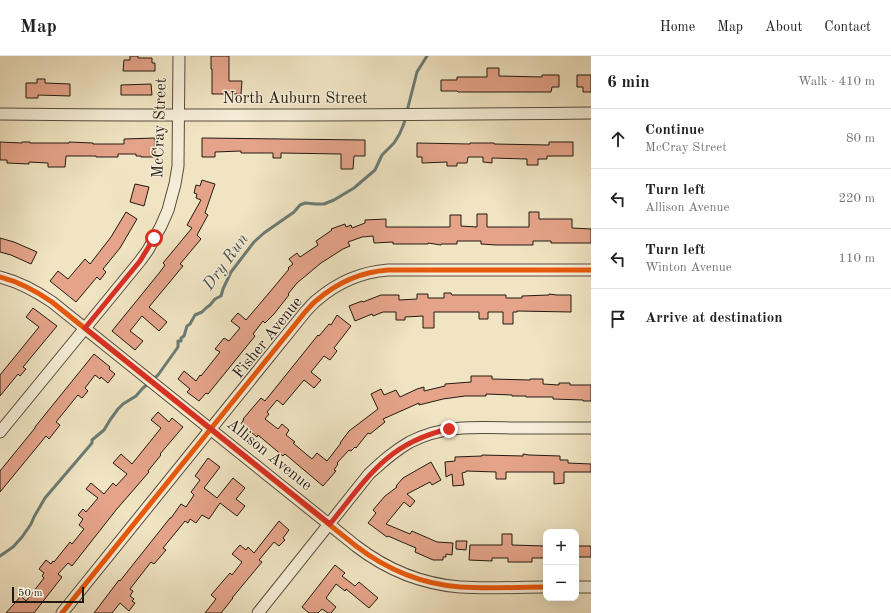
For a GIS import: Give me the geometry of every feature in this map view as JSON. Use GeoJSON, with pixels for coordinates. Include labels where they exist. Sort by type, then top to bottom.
{"type":"FeatureCollection","features":[{"type":"Feature","properties":{"kind":"street","name":"McCray Street"},"geometry":{"type":"LineString","coordinates":[[0,432],[140,261],[148,250],[161,226],[168,210],[178,166],[179,56]]}},
{"type":"Feature","properties":{"kind":"street","name":"North Auburn Street"},"geometry":{"type":"LineString","coordinates":[[0,114],[178,116],[591,113]]}},
{"type":"Feature","properties":{"kind":"street","name":"Fisher Avenue"},"geometry":{"type":"LineString","coordinates":[[62,613],[306,311],[315,301],[330,290],[353,278],[379,270],[591,270]]}},
{"type":"Feature","properties":{"kind":"street","name":"Allison Avenue"},"geometry":{"type":"LineString","coordinates":[[0,276],[22,284],[45,297],[374,559],[398,571],[424,580],[460,587],[543,587]]}},
{"type":"Feature","properties":{"kind":"street"},"geometry":{"type":"LineString","coordinates":[[258,613],[366,478],[383,461],[414,440],[449,429],[463,428],[591,428]]}},
{"type":"Feature","properties":{"kind":"street"},"geometry":{"type":"LineString","coordinates":[[579,587],[591,587]]}},
{"type":"Feature","properties":{"kind":"building"},"geometry":{"type":"Polygon","coordinates":[[[130,56],[138,56],[138,58],[152,58],[152,63],[155,63],[155,71],[123,71],[124,60],[130,60],[130,56]]]}},
{"type":"Feature","properties":{"kind":"building"},"geometry":{"type":"Polygon","coordinates":[[[211,56],[229,56],[229,81],[242,81],[241,94],[212,94],[211,56]]]}},
{"type":"Feature","properties":{"kind":"building"},"geometry":{"type":"Polygon","coordinates":[[[487,68],[499,68],[499,76],[542,77],[542,75],[559,75],[559,87],[552,87],[551,92],[441,91],[441,80],[457,80],[457,77],[487,77],[487,68]]]}},
{"type":"Feature","properties":{"kind":"building"},"geometry":{"type":"Polygon","coordinates":[[[577,75],[591,75],[591,92],[583,92],[583,87],[577,87],[577,75]]]}},
{"type":"Feature","properties":{"kind":"building"},"geometry":{"type":"Polygon","coordinates":[[[37,79],[45,79],[45,83],[70,84],[70,96],[38,95],[38,98],[26,98],[26,83],[37,83],[37,79]]]}},
{"type":"Feature","properties":{"kind":"building"},"geometry":{"type":"Polygon","coordinates":[[[151,84],[152,95],[121,95],[121,85],[151,84]]]}},
{"type":"Feature","properties":{"kind":"building"},"geometry":{"type":"Polygon","coordinates":[[[155,138],[155,157],[141,157],[136,156],[136,154],[118,154],[118,157],[66,156],[65,167],[48,167],[48,163],[7,163],[7,160],[0,160],[0,142],[124,144],[124,139],[155,138]]]}},
{"type":"Feature","properties":{"kind":"building"},"geometry":{"type":"Polygon","coordinates":[[[202,138],[365,140],[365,156],[354,156],[353,169],[341,169],[341,154],[281,153],[281,158],[273,158],[273,153],[241,153],[241,151],[215,152],[215,157],[202,157],[202,138]]]}},
{"type":"Feature","properties":{"kind":"building"},"geometry":{"type":"Polygon","coordinates":[[[549,142],[573,142],[573,156],[547,156],[547,159],[538,159],[538,165],[527,165],[527,159],[492,158],[492,163],[483,162],[483,157],[468,157],[467,163],[457,163],[457,166],[447,166],[447,162],[422,163],[422,157],[417,157],[417,143],[549,145],[549,142]]]}},
{"type":"Feature","properties":{"kind":"building"},"geometry":{"type":"Polygon","coordinates":[[[202,180],[215,184],[205,213],[208,215],[197,235],[201,239],[180,264],[183,266],[149,307],[167,322],[159,331],[142,316],[130,331],[143,341],[135,350],[112,331],[160,272],[165,265],[163,263],[192,228],[187,225],[201,200],[196,198],[197,194],[194,193],[196,185],[200,186],[202,180]]]}},
{"type":"Feature","properties":{"kind":"building"},"geometry":{"type":"Polygon","coordinates":[[[135,184],[149,187],[144,206],[130,202],[135,184]]]}},
{"type":"Feature","properties":{"kind":"building"},"geometry":{"type":"Polygon","coordinates":[[[126,212],[137,219],[120,248],[103,269],[106,272],[100,280],[97,277],[76,302],[50,281],[58,271],[68,279],[85,259],[90,264],[111,237],[126,212]]]}},
{"type":"Feature","properties":{"kind":"building"},"geometry":{"type":"Polygon","coordinates":[[[529,212],[539,212],[539,219],[572,219],[572,228],[591,229],[591,243],[551,243],[551,241],[533,241],[533,245],[496,245],[481,244],[481,241],[457,241],[457,244],[441,245],[428,243],[393,244],[393,242],[374,243],[373,236],[362,237],[348,242],[350,246],[321,263],[297,283],[274,314],[265,323],[263,321],[253,334],[255,336],[208,394],[206,393],[199,401],[187,392],[190,389],[178,379],[184,371],[196,381],[220,352],[215,349],[224,338],[229,341],[240,328],[231,321],[238,313],[246,320],[289,269],[288,268],[293,264],[289,259],[297,253],[300,257],[318,245],[316,241],[332,230],[331,229],[345,224],[346,227],[351,225],[352,228],[365,223],[365,220],[386,219],[386,227],[450,227],[450,215],[461,215],[461,226],[477,227],[477,214],[487,214],[487,227],[529,227],[529,212]]]}},
{"type":"Feature","properties":{"kind":"building"},"geometry":{"type":"Polygon","coordinates":[[[0,238],[14,242],[37,252],[31,264],[0,252],[0,238]]]}},
{"type":"Feature","properties":{"kind":"building"},"geometry":{"type":"Polygon","coordinates":[[[444,293],[451,293],[452,295],[506,295],[506,298],[522,298],[522,296],[549,294],[571,295],[571,312],[517,311],[513,312],[513,324],[503,324],[503,312],[488,312],[488,319],[479,319],[479,312],[434,312],[434,328],[423,328],[423,316],[405,317],[405,320],[396,320],[396,312],[383,312],[373,316],[372,314],[355,321],[349,306],[381,295],[399,295],[399,300],[417,299],[417,294],[428,294],[428,298],[444,298],[444,293]]]}},
{"type":"Feature","properties":{"kind":"building"},"geometry":{"type":"Polygon","coordinates":[[[33,308],[57,326],[23,367],[26,369],[20,376],[18,374],[0,396],[0,375],[39,327],[26,317],[33,308]]]}},
{"type":"Feature","properties":{"kind":"building"},"geometry":{"type":"Polygon","coordinates":[[[337,315],[351,326],[334,348],[337,351],[330,360],[324,356],[311,372],[321,380],[314,388],[304,380],[283,405],[277,400],[267,412],[269,414],[265,419],[278,429],[282,424],[289,430],[286,435],[312,459],[317,453],[327,461],[349,431],[378,409],[371,394],[381,389],[384,395],[396,390],[400,397],[424,387],[424,391],[445,386],[445,384],[471,382],[471,376],[492,376],[492,379],[543,379],[543,384],[559,385],[559,383],[570,383],[570,385],[591,385],[591,401],[553,399],[553,397],[526,397],[486,394],[486,396],[465,396],[443,399],[419,405],[419,403],[383,419],[385,422],[370,434],[368,433],[356,448],[355,447],[351,451],[349,450],[337,463],[338,464],[334,470],[336,471],[323,486],[285,454],[283,456],[258,435],[257,437],[241,424],[243,419],[261,398],[265,401],[318,335],[319,336],[329,324],[331,325],[337,315]]]}},
{"type":"Feature","properties":{"kind":"building"},"geometry":{"type":"Polygon","coordinates":[[[94,354],[110,367],[109,369],[115,374],[108,383],[101,377],[100,379],[95,375],[85,388],[88,391],[82,398],[78,395],[77,396],[56,422],[60,425],[49,439],[46,436],[0,492],[0,471],[94,354]]]}},
{"type":"Feature","properties":{"kind":"building"},"geometry":{"type":"Polygon","coordinates":[[[158,412],[169,422],[172,418],[183,427],[160,454],[161,455],[148,471],[149,472],[116,510],[72,566],[68,563],[58,574],[62,577],[34,613],[6,613],[21,596],[26,601],[44,578],[42,576],[44,573],[39,569],[46,560],[51,564],[53,561],[54,562],[70,542],[72,544],[84,529],[79,525],[83,519],[78,515],[83,509],[86,512],[98,498],[86,489],[91,483],[104,494],[113,483],[116,486],[127,474],[113,463],[121,454],[132,464],[161,428],[151,420],[158,412]]]}},
{"type":"Feature","properties":{"kind":"building"},"geometry":{"type":"Polygon","coordinates":[[[523,454],[560,456],[560,460],[568,460],[568,463],[591,464],[591,472],[564,472],[564,483],[554,484],[554,472],[506,472],[506,479],[496,479],[496,472],[466,471],[462,473],[464,485],[453,486],[452,474],[446,477],[445,462],[455,461],[455,457],[482,455],[523,456],[523,454]]]}},
{"type":"Feature","properties":{"kind":"building"},"geometry":{"type":"Polygon","coordinates":[[[208,458],[220,467],[204,488],[217,498],[233,478],[245,488],[236,499],[245,506],[237,516],[220,503],[209,519],[202,515],[196,523],[190,519],[188,523],[185,521],[163,548],[166,550],[154,564],[151,562],[130,589],[133,591],[130,596],[134,599],[132,601],[135,603],[129,611],[120,603],[112,613],[94,613],[181,504],[186,507],[194,495],[191,492],[200,480],[195,476],[208,458]]]}},
{"type":"Feature","properties":{"kind":"building"},"geometry":{"type":"Polygon","coordinates":[[[431,462],[441,480],[432,485],[430,482],[407,494],[415,501],[410,507],[404,502],[386,524],[410,534],[412,531],[437,542],[453,543],[452,555],[446,554],[446,557],[443,557],[443,560],[433,560],[415,552],[416,548],[388,536],[387,537],[368,523],[376,513],[373,510],[385,496],[397,487],[396,486],[403,478],[431,462]]]}},
{"type":"Feature","properties":{"kind":"building"},"geometry":{"type":"Polygon","coordinates":[[[279,521],[289,530],[283,538],[285,540],[279,546],[274,542],[259,560],[262,562],[221,613],[205,613],[216,599],[211,595],[230,573],[232,575],[242,562],[232,554],[240,545],[246,550],[248,547],[254,553],[279,521]]]}},
{"type":"Feature","properties":{"kind":"building"},"geometry":{"type":"Polygon","coordinates":[[[502,534],[512,534],[512,545],[543,546],[543,558],[532,558],[532,562],[508,562],[508,558],[492,558],[492,561],[469,560],[470,545],[502,545],[502,534]]]}},
{"type":"Feature","properties":{"kind":"building"},"geometry":{"type":"Polygon","coordinates":[[[456,541],[467,541],[466,550],[456,549],[456,541]]]}},
{"type":"Feature","properties":{"kind":"building"},"geometry":{"type":"Polygon","coordinates":[[[579,546],[591,546],[591,557],[579,557],[579,546]]]}},
{"type":"Feature","properties":{"kind":"building"},"geometry":{"type":"Polygon","coordinates":[[[335,565],[345,573],[342,576],[355,586],[359,582],[378,598],[369,608],[346,589],[345,591],[336,584],[326,598],[336,607],[331,613],[328,613],[322,609],[318,613],[309,613],[302,607],[335,565]]]}},
{"type":"Feature","properties":{"kind":"waterway","name":"Dry Run"},"geometry":{"type":"LineString","coordinates":[[407,111],[417,72],[427,56]]}},
{"type":"Feature","properties":{"kind":"waterway","name":"Dry Run"},"geometry":{"type":"LineString","coordinates":[[0,556],[13,547],[22,537],[45,498],[92,443],[92,440],[104,430],[118,409],[136,396],[158,375],[178,347],[178,341],[181,341],[187,326],[190,324],[195,315],[202,312],[215,299],[221,296],[231,272],[254,242],[294,212],[300,205],[305,203],[324,204],[354,188],[375,170],[382,155],[394,143],[399,135],[406,117]]}},
{"type":"Feature","properties":{"kind":"cycle path"},"geometry":{"type":"LineString","coordinates":[[62,613],[306,311],[333,288],[350,279],[368,273],[388,270],[591,270]]}},
{"type":"Feature","properties":{"kind":"cycle path"},"geometry":{"type":"LineString","coordinates":[[0,277],[27,287],[52,302],[356,546],[380,562],[405,574],[432,583],[482,588],[543,587]]}},
{"type":"Feature","properties":{"kind":"route"},"geometry":{"type":"LineString","coordinates":[[154,238],[140,261],[85,328],[330,524],[366,478],[386,458],[414,440],[449,429]]}}]}
